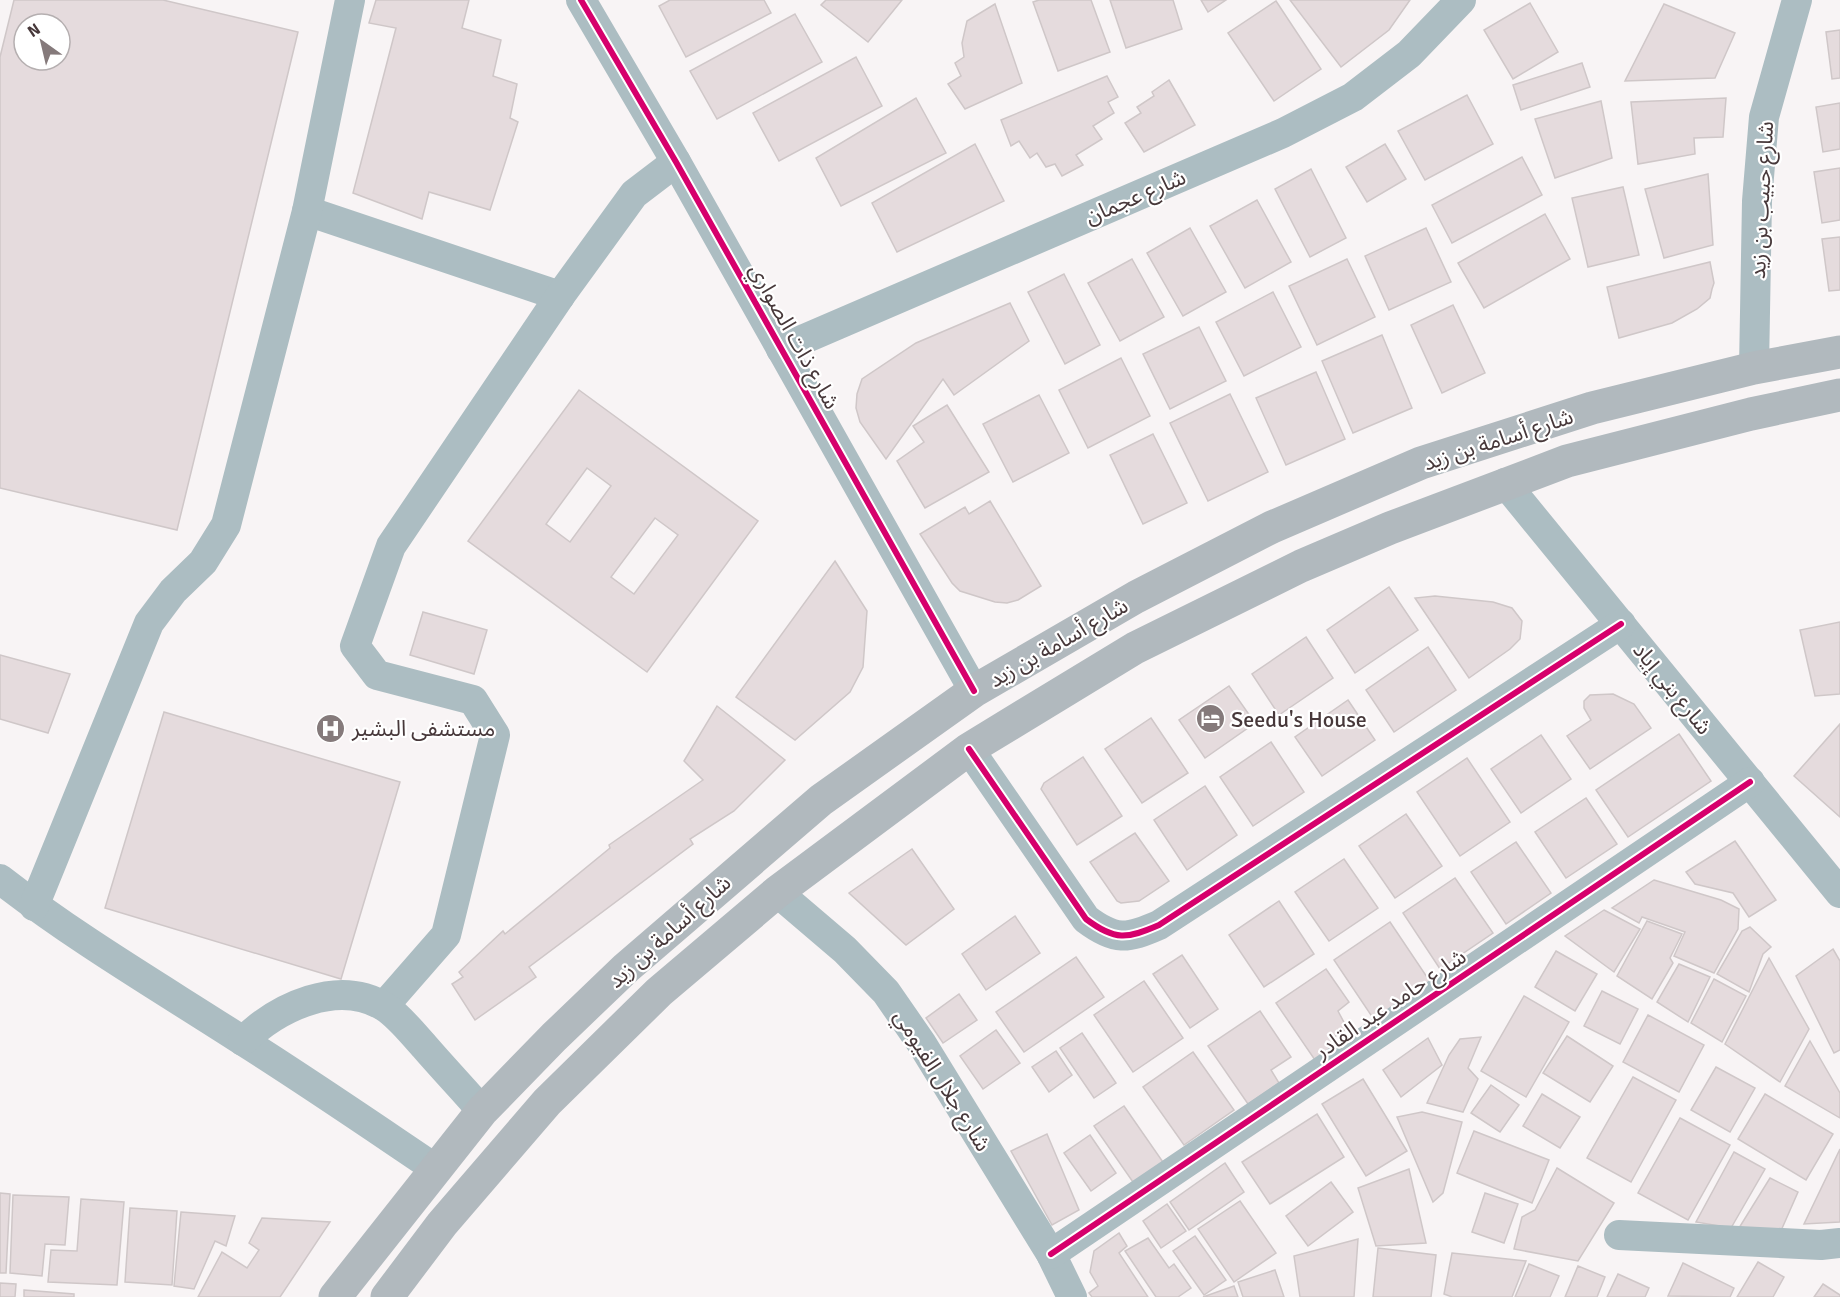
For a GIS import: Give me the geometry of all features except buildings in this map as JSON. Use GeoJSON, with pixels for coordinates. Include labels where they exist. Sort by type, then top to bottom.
{"type":"FeatureCollection","features":[{"type":"Feature","properties":{"kind":"highway","name":"شارع أسامة بن زيد"},"geometry":{"type":"LineString","coordinates":[[335,1297],[482,1111],[562,1029],[719,885],[820,800],[974,691],[1136,597],[1251,538],[1421,463],[1592,408],[1754,368],[1840,352]]}},
{"type":"Feature","properties":{"kind":"highway","name":"شارع أسامة بن زيد"},"geometry":{"type":"LineString","coordinates":[[387,1297],[442,1224],[547,1102],[659,992],[777,892],[969,749],[1146,643],[1301,566],[1505,483],[1566,461],[1751,414],[1840,395]]}},
{"type":"Feature","properties":{"kind":"street"},"geometry":{"type":"LineString","coordinates":[[34,906],[149,623],[173,591],[203,562],[226,525],[307,211],[350,0]]}},
{"type":"Feature","properties":{"kind":"street","name":"شارع ذات الصواري"},"geometry":{"type":"LineString","coordinates":[[581,0],[676,162],[974,691]]}},
{"type":"Feature","properties":{"kind":"street","name":"شارع عجمان"},"geometry":{"type":"LineString","coordinates":[[782,349],[1283,133],[1353,97],[1409,54],[1461,0]]}},
{"type":"Feature","properties":{"kind":"street","name":"شارع حبيب بن زيد"},"geometry":{"type":"LineString","coordinates":[[1754,368],[1757,201],[1764,117],[1797,0]]}},
{"type":"Feature","properties":{"kind":"street"},"geometry":{"type":"LineString","coordinates":[[384,1006],[446,935],[495,735],[473,700],[377,675],[355,646],[391,546],[560,296],[634,194],[676,162]]}},
{"type":"Feature","properties":{"kind":"street"},"geometry":{"type":"LineString","coordinates":[[307,211],[560,296]]}},
{"type":"Feature","properties":{"kind":"street","name":"شارع بني إياد"},"geometry":{"type":"LineString","coordinates":[[1505,483],[1840,893]]}},
{"type":"Feature","properties":{"kind":"street"},"geometry":{"type":"LineString","coordinates":[[969,749],[1086,919],[1114,936],[1132,937],[1159,925],[1621,624]]}},
{"type":"Feature","properties":{"kind":"street","name":"شارع حامد عبد القادر"},"geometry":{"type":"LineString","coordinates":[[1051,1254],[1750,782]]}},
{"type":"Feature","properties":{"kind":"street"},"geometry":{"type":"LineString","coordinates":[[0,879],[34,906],[436,1169]]}},
{"type":"Feature","properties":{"kind":"street","name":"شارع جلال الفيومي"},"geometry":{"type":"LineString","coordinates":[[777,892],[845,950],[886,992],[922,1044],[1051,1254],[1072,1297]]}},
{"type":"Feature","properties":{"kind":"street"},"geometry":{"type":"LineString","coordinates":[[243,1041],[257,1027],[302,1002],[323,997],[352,996],[384,1006],[406,1026],[482,1111]]}},
{"type":"Feature","properties":{"kind":"street"},"geometry":{"type":"LineString","coordinates":[[1619,1235],[1821,1245],[1840,1243]]}},
{"type":"Feature","properties":{"kind":"cycle path"},"geometry":{"type":"LineString","coordinates":[[581,0],[676,162],[974,691]]}},
{"type":"Feature","properties":{"kind":"cycle path"},"geometry":{"type":"LineString","coordinates":[[969,749],[1086,919],[1113,934],[1129,935],[1159,925],[1621,624]]}},
{"type":"Feature","properties":{"kind":"cycle path"},"geometry":{"type":"LineString","coordinates":[[1051,1254],[1750,782]]}},
{"type":"Feature","properties":{"kind":"place","name":"Seedu's House"},"geometry":{"type":"Point","coordinates":[1210,719]}},
{"type":"Feature","properties":{"kind":"place","name":"مستشفى البشير"},"geometry":{"type":"Point","coordinates":[331,728]}}]}
